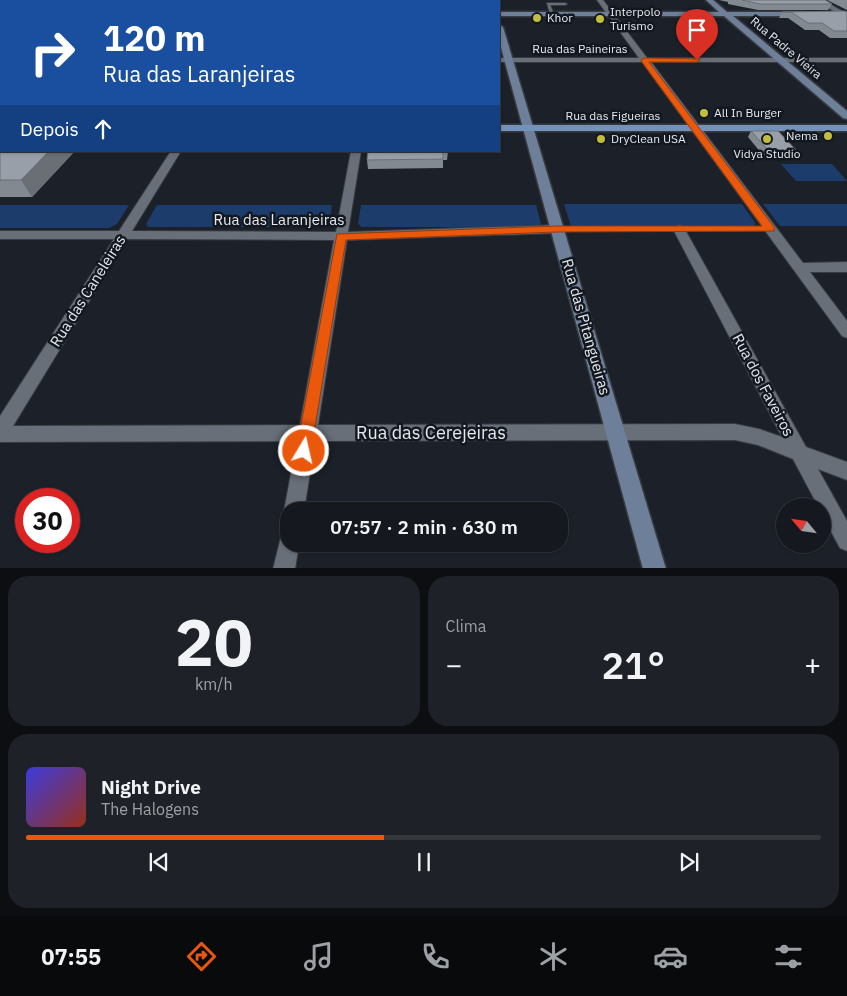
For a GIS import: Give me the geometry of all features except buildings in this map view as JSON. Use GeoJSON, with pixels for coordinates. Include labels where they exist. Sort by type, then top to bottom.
{"type":"FeatureCollection","features":[{"type":"Feature","properties":{"kind":"main road","name":"Rua das Figueiras"},"geometry":{"type":"LineString","coordinates":[[500,128],[847,128]]}},
{"type":"Feature","properties":{"kind":"street"},"geometry":{"type":"LineString","coordinates":[[600,0],[847,332]]}},
{"type":"Feature","properties":{"kind":"street","name":"Rua Padre Vieira"},"geometry":{"type":"LineString","coordinates":[[709,0],[847,116]]}},
{"type":"Feature","properties":{"kind":"street"},"geometry":{"type":"LineString","coordinates":[[818,0],[845,15]]}},
{"type":"Feature","properties":{"kind":"street"},"geometry":{"type":"LineString","coordinates":[[500,14],[814,14]]}},
{"type":"Feature","properties":{"kind":"street"},"geometry":{"type":"LineString","coordinates":[[823,14],[845,15]]}},
{"type":"Feature","properties":{"kind":"street","name":"Rua das Pitangueiras"},"geometry":{"type":"LineString","coordinates":[[500,34],[504,60],[528,128],[655,568]]}},
{"type":"Feature","properties":{"kind":"street","name":"Rua das Paineiras"},"geometry":{"type":"LineString","coordinates":[[504,60],[847,60]]}},
{"type":"Feature","properties":{"kind":"street","name":"Rua das Caneleiras"},"geometry":{"type":"LineString","coordinates":[[0,432],[175,152]]}},
{"type":"Feature","properties":{"kind":"street"},"geometry":{"type":"LineString","coordinates":[[296,502],[356,152]]}},
{"type":"Feature","properties":{"kind":"street","name":"Rua das Laranjeiras"},"geometry":{"type":"LineString","coordinates":[[0,235],[341,236],[557,229]]}},
{"type":"Feature","properties":{"kind":"street","name":"Rua dos Faveiros"},"geometry":{"type":"LineString","coordinates":[[679,229],[847,541]]}},
{"type":"Feature","properties":{"kind":"street"},"geometry":{"type":"LineString","coordinates":[[799,268],[847,267]]}},
{"type":"Feature","properties":{"kind":"street","name":"Rua das Cerejeiras"},"geometry":{"type":"LineString","coordinates":[[0,432],[735,432],[759,437],[847,471]]}},
{"type":"Feature","properties":{"kind":"street"},"geometry":{"type":"LineString","coordinates":[[284,568],[287,552]]}},
{"type":"Feature","properties":{"kind":"lane"},"geometry":{"type":"LineString","coordinates":[[552,14],[548,4],[565,4]]}},
{"type":"Feature","properties":{"kind":"lane"},"geometry":{"type":"LineString","coordinates":[[557,229],[770,229]]}},
{"type":"Feature","properties":{"kind":"shaded area"},"geometry":{"type":"Polygon","coordinates":[[[781,164],[832,164],[847,181],[796,181],[781,164]]]}},
{"type":"Feature","properties":{"kind":"shaded area"},"geometry":{"type":"Polygon","coordinates":[[[564,204],[742,204],[756,224],[753,226],[571,226],[564,204]]]}},
{"type":"Feature","properties":{"kind":"shaded area"},"geometry":{"type":"Polygon","coordinates":[[[763,204],[847,204],[847,226],[780,226],[763,204]]]}},
{"type":"Feature","properties":{"kind":"shaded area"},"geometry":{"type":"Polygon","coordinates":[[[0,205],[129,205],[117,224],[109,228],[0,228],[0,205]]]}},
{"type":"Feature","properties":{"kind":"shaded area"},"geometry":{"type":"Polygon","coordinates":[[[157,205],[332,205],[329,225],[324,227],[148,227],[146,224],[157,205]]]}},
{"type":"Feature","properties":{"kind":"shaded area"},"geometry":{"type":"Polygon","coordinates":[[[361,205],[536,205],[541,224],[537,227],[362,227],[358,224],[361,205]]]}},
{"type":"Feature","properties":{"kind":"place","name":"Khor"},"geometry":{"type":"Point","coordinates":[537,18]}},
{"type":"Feature","properties":{"kind":"place","name":"Interpolo Turismo"},"geometry":{"type":"Point","coordinates":[600,19]}},
{"type":"Feature","properties":{"kind":"place","name":"All In Burger"},"geometry":{"type":"Point","coordinates":[704,113]}},
{"type":"Feature","properties":{"kind":"place","name":"Nema"},"geometry":{"type":"Point","coordinates":[828,136]}},
{"type":"Feature","properties":{"kind":"place","name":"DryClean USA"},"geometry":{"type":"Point","coordinates":[601,139]}},
{"type":"Feature","properties":{"kind":"place","name":"Vidya Studio"},"geometry":{"type":"Point","coordinates":[767,139]}},
{"type":"Feature","properties":{"kind":"route"},"geometry":{"type":"LineString","coordinates":[[304,451],[341,236],[557,229],[770,229],[644,60],[697,60]]}}]}
